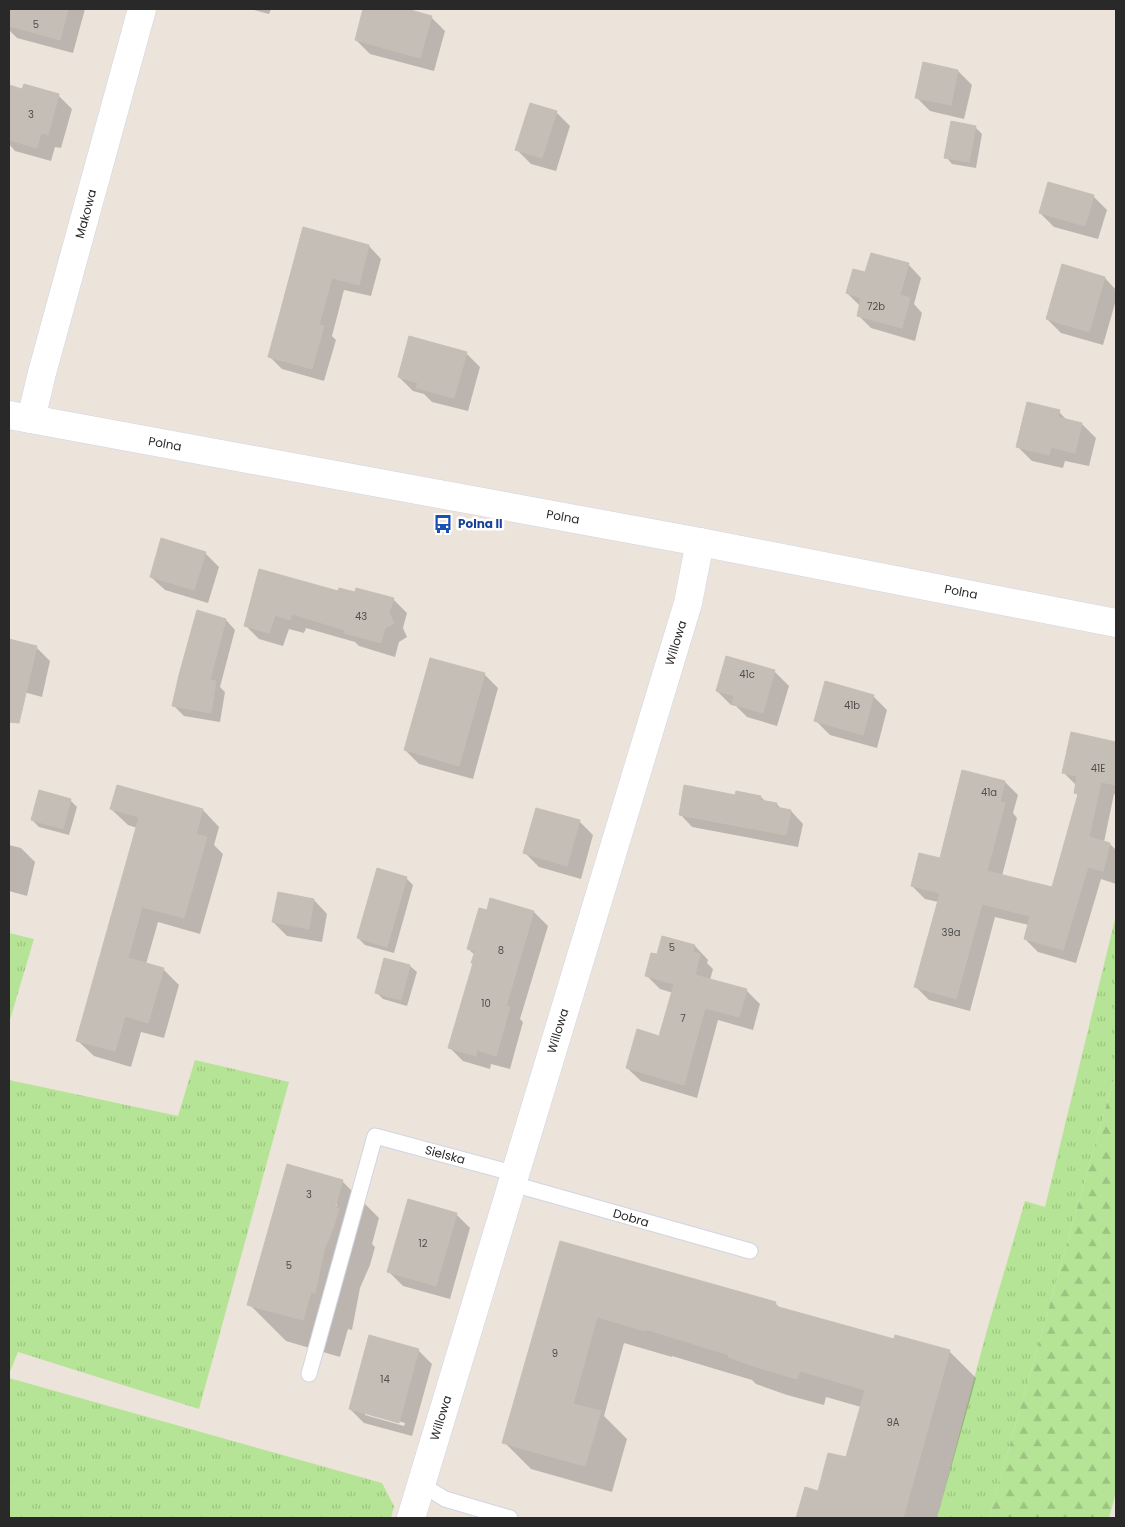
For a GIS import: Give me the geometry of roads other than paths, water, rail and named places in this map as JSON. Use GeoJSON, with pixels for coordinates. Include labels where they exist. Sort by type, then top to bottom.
{"type":"FeatureCollection","features":[{"type":"Feature","properties":{"kind":"street","name":"Makowa"},"geometry":{"type":"LineString","coordinates":[[20,417],[42,373],[142,9]]}},
{"type":"Feature","properties":{"kind":"street","name":"Polna"},"geometry":{"type":"LineString","coordinates":[[20,417],[700,542],[1116,623]]}},
{"type":"Feature","properties":{"kind":"street","name":"Willowa"},"geometry":{"type":"LineString","coordinates":[[411,1518],[688,603],[700,542]]}},
{"type":"Feature","properties":{"kind":"lane","name":"Sielska"},"geometry":{"type":"LineString","coordinates":[[309,1374],[375,1136],[514,1179]]}},
{"type":"Feature","properties":{"kind":"lane","name":"Dobra"},"geometry":{"type":"LineString","coordinates":[[514,1179],[750,1251]]}},
{"type":"Feature","properties":{"kind":"lane"},"geometry":{"type":"LineString","coordinates":[[421,1484],[445,1500],[510,1518]]}},
{"type":"Feature","properties":{"kind":"place","name":"Polna II"},"geometry":{"type":"Point","coordinates":[443,524]}}]}
